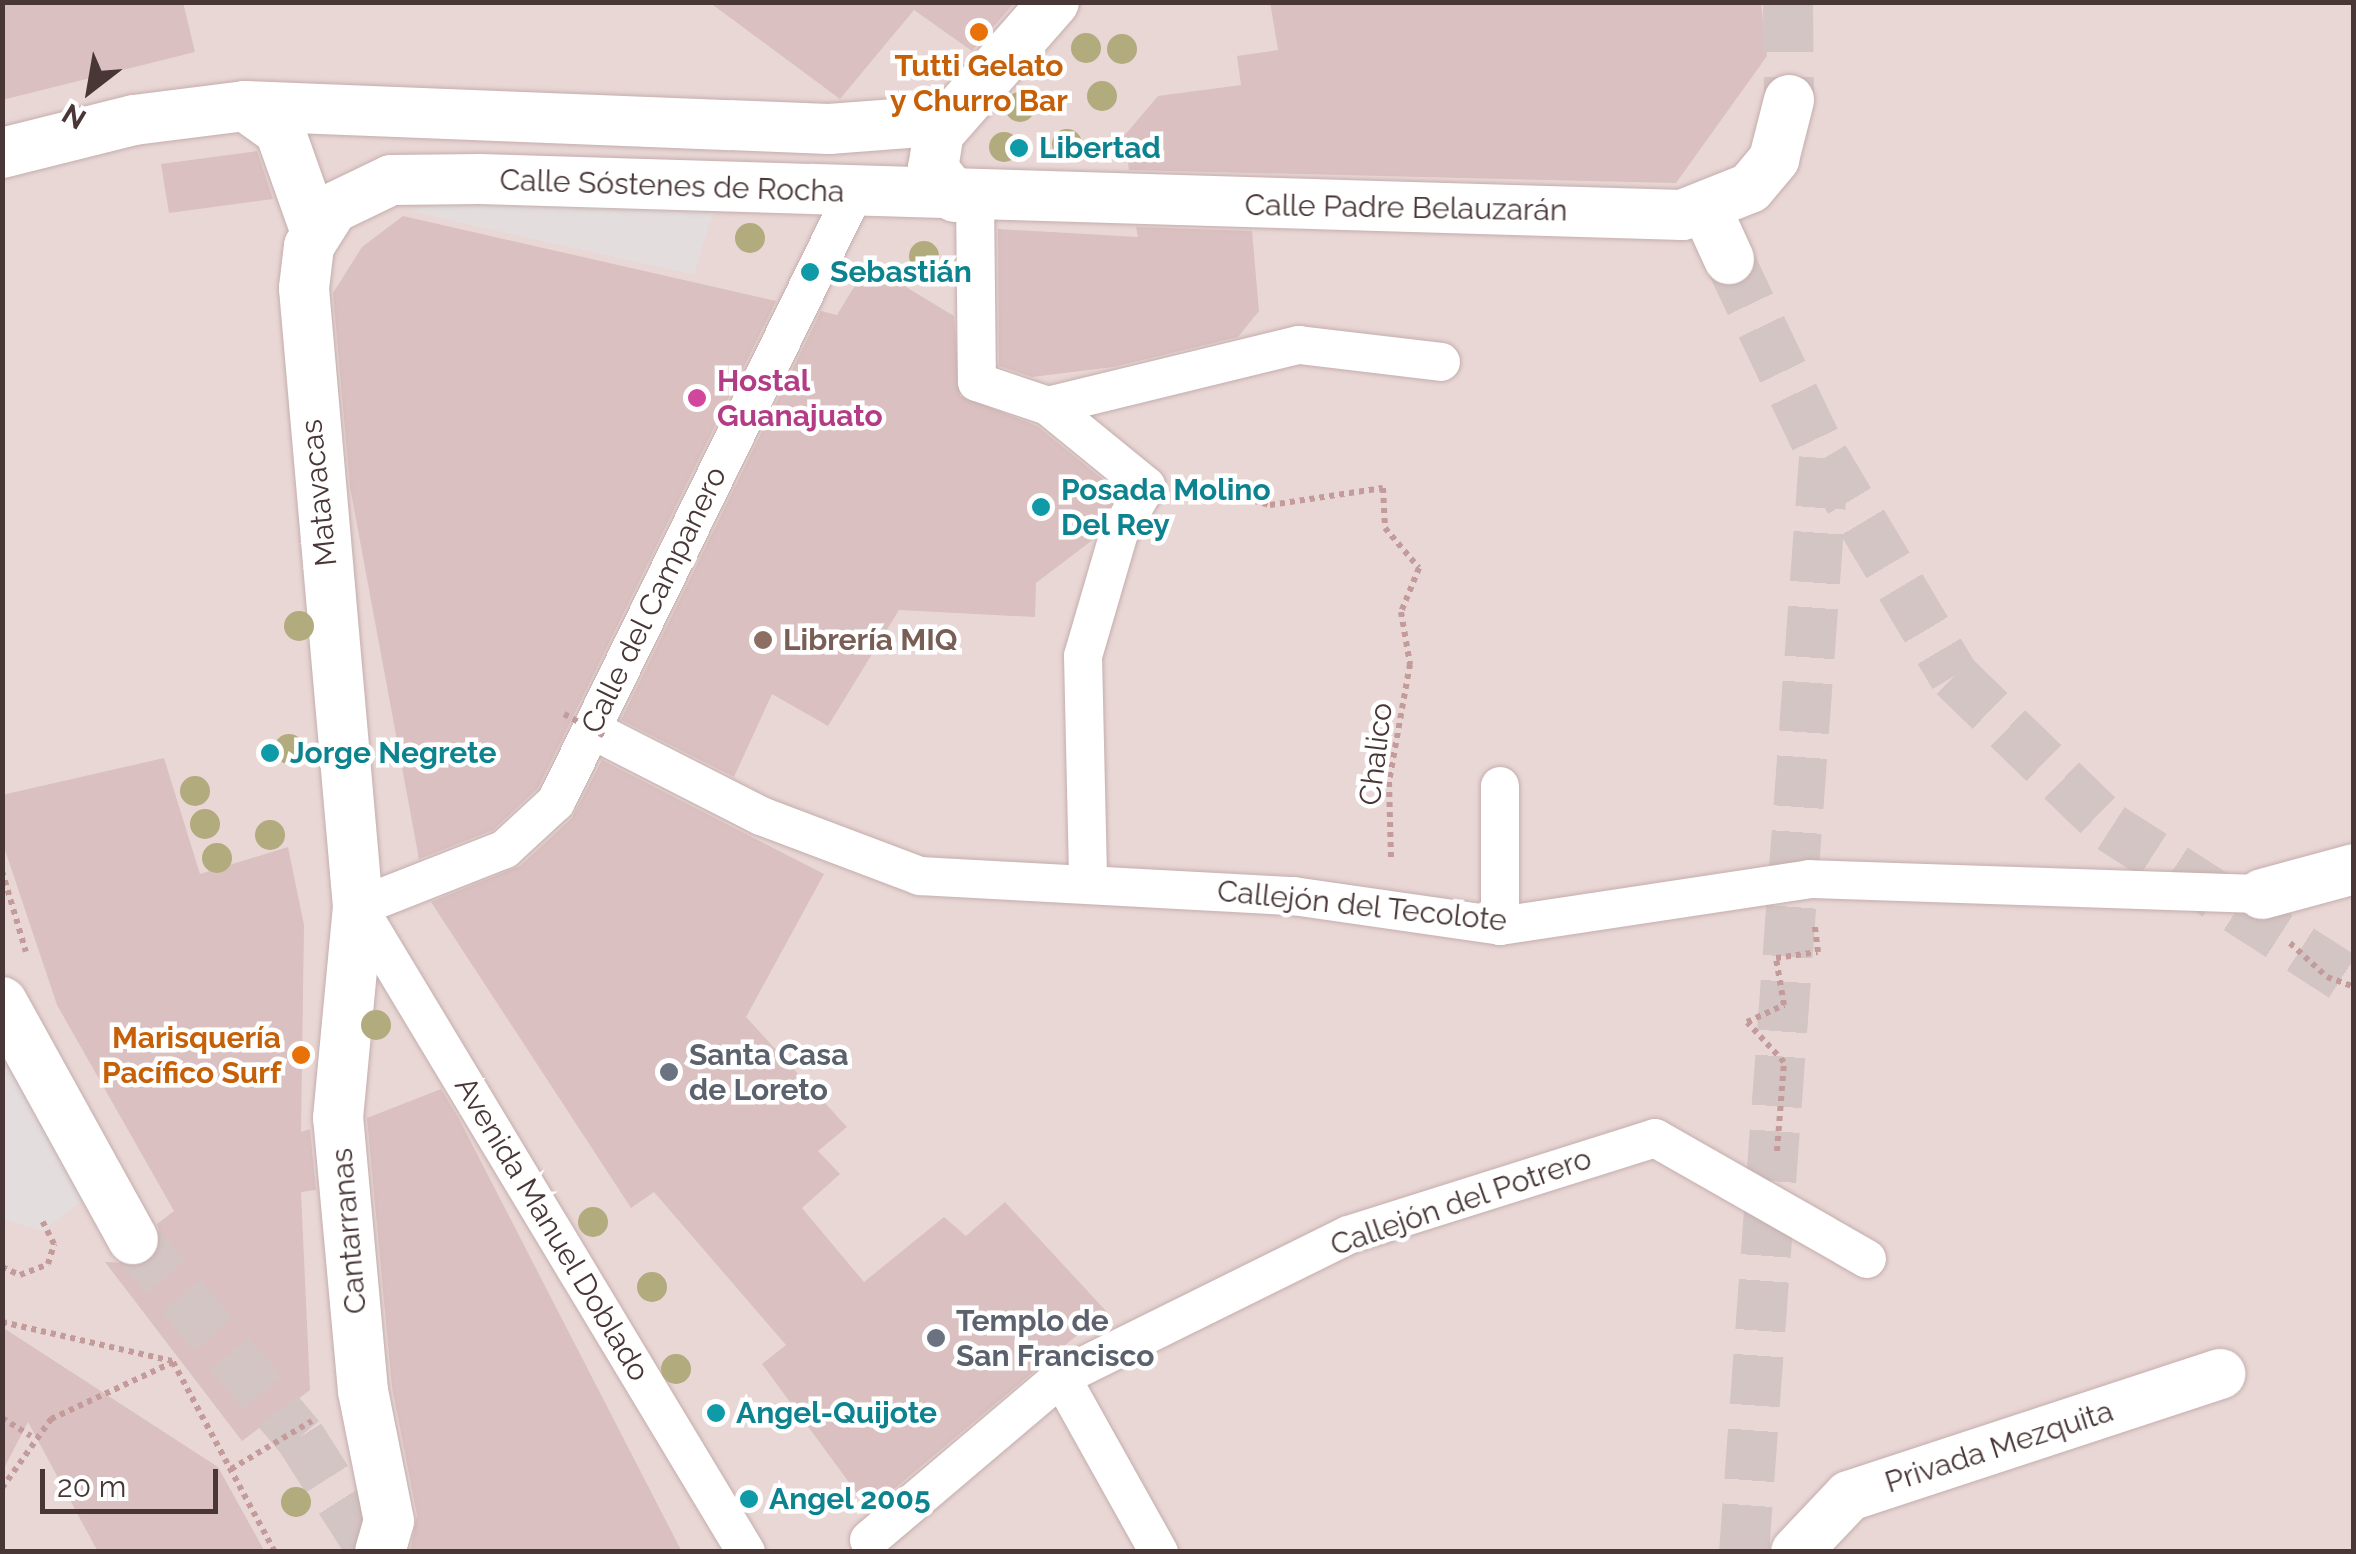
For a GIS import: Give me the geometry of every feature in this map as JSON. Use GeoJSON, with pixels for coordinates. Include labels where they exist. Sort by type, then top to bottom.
{"type":"FeatureCollection","features":[{"type":"Feature","properties":{"kind":"street"},"geometry":{"type":"LineString","coordinates":[[1054,2],[950,120],[932,154],[965,197],[977,382],[1048,406],[1146,486],[1119,532],[1083,656],[1088,884]]}},
{"type":"Feature","properties":{"kind":"street"},"geometry":{"type":"LineString","coordinates":[[1730,259],[1708,211],[1750,188],[1774,159],[1789,100]]}},
{"type":"Feature","properties":{"kind":"street"},"geometry":{"type":"LineString","coordinates":[[245,106],[280,131],[315,230]]}},
{"type":"Feature","properties":{"kind":"street","name":"Calle Sóstenes de Rocha"},"geometry":{"type":"LineString","coordinates":[[2,153],[134,120],[245,106],[830,129],[950,120]]}},
{"type":"Feature","properties":{"kind":"street","name":"Calle Sóstenes de Rocha"},"geometry":{"type":"LineString","coordinates":[[315,230],[352,194],[391,180],[965,197]]}},
{"type":"Feature","properties":{"kind":"street","name":"Calle del Campanero"},"geometry":{"type":"LineString","coordinates":[[358,907],[505,849],[556,802],[854,193]]}},
{"type":"Feature","properties":{"kind":"street","name":"Calle Padre Belauzarán"},"geometry":{"type":"LineString","coordinates":[[965,197],[1708,211]]}},
{"type":"Feature","properties":{"kind":"street","name":"Matavacas"},"geometry":{"type":"LineString","coordinates":[[315,230],[304,278],[311,425],[358,907]]}},
{"type":"Feature","properties":{"kind":"street"},"geometry":{"type":"LineString","coordinates":[[1048,406],[1299,345],[1440,362]]}},
{"type":"Feature","properties":{"kind":"street","name":"Callejón del Tecolote"},"geometry":{"type":"LineString","coordinates":[[608,738],[761,816],[920,876],[1088,884],[1393,910],[1500,926],[1809,879],[2262,894]]}},
{"type":"Feature","properties":{"kind":"street"},"geometry":{"type":"LineString","coordinates":[[1500,786],[1500,926]]}},
{"type":"Feature","properties":{"kind":"street"},"geometry":{"type":"LineString","coordinates":[[2262,894],[2354,870]]}},
{"type":"Feature","properties":{"kind":"street","name":"Cantarranas"},"geometry":{"type":"LineString","coordinates":[[358,907],[338,1118],[364,1391],[389,1521],[380,1552]]}},
{"type":"Feature","properties":{"kind":"street","name":"Avenida Manuel Doblado"},"geometry":{"type":"LineString","coordinates":[[358,907],[746,1552]]}},
{"type":"Feature","properties":{"kind":"street"},"geometry":{"type":"LineString","coordinates":[[2,1002],[134,1239]]}},
{"type":"Feature","properties":{"kind":"street","name":"Callejón del Potrero"},"geometry":{"type":"LineString","coordinates":[[869,1540],[1061,1377],[1348,1235],[1656,1138],[1868,1259]]}},
{"type":"Feature","properties":{"kind":"street","name":"Privada Mezquita"},"geometry":{"type":"LineString","coordinates":[[1796,1552],[1849,1496],[2221,1374]]}},
{"type":"Feature","properties":{"kind":"street"},"geometry":{"type":"LineString","coordinates":[[1061,1377],[1158,1552]]}},
{"type":"Feature","properties":{"kind":"path","name":"Chalico"},"geometry":{"type":"LineString","coordinates":[[1146,486],[1151,479],[1214,485],[1270,506],[1383,488],[1385,528],[1420,568],[1401,612],[1410,664],[1389,782],[1393,910]]}},
{"type":"Feature","properties":{"kind":"path"},"geometry":{"type":"LineString","coordinates":[[564,714],[608,738]]}},
{"type":"Feature","properties":{"kind":"path"},"geometry":{"type":"LineString","coordinates":[[1773,1208],[1784,1062],[1746,1022],[1784,1005],[1776,958],[1818,952],[1809,879]]}},
{"type":"Feature","properties":{"kind":"path"},"geometry":{"type":"LineString","coordinates":[[2328,978],[2354,987]]}},
{"type":"Feature","properties":{"kind":"path"},"geometry":{"type":"LineString","coordinates":[[2,1267],[20,1275],[48,1264],[54,1244],[41,1218]]}},
{"type":"Feature","properties":{"kind":"path"},"geometry":{"type":"LineString","coordinates":[[2,1322],[173,1362],[276,1552]]}},
{"type":"Feature","properties":{"kind":"path"},"geometry":{"type":"LineString","coordinates":[[2,1488],[31,1436],[51,1420],[173,1362]]}},
{"type":"Feature","properties":{"kind":"path"},"geometry":{"type":"LineString","coordinates":[[231,1469],[364,1391]]}},
{"type":"Feature","properties":{"kind":"path"},"geometry":{"type":"LineString","coordinates":[[2,1418],[31,1436]]}},
{"type":"Feature","properties":{"kind":"shaded area"},"geometry":{"type":"Polygon","coordinates":[[[3,3],[2353,3],[2353,1551],[3,1551],[3,3]]]}},
{"type":"Feature","properties":{"kind":"shaded area"},"geometry":{"type":"Polygon","coordinates":[[[482,192],[714,209],[694,275],[409,211],[482,192]]]}},
{"type":"Feature","properties":{"kind":"shaded area"},"geometry":{"type":"Polygon","coordinates":[[[2,1050],[87,1197],[43,1231],[3,1219],[2,1050]]]}},
{"type":"Feature","properties":{"kind":"building"},"geometry":{"type":"Polygon","coordinates":[[[2,2],[183,2],[195,52],[2,100],[2,2]]]}},
{"type":"Feature","properties":{"kind":"building"},"geometry":{"type":"Polygon","coordinates":[[[709,2],[1015,2],[972,51],[914,10],[840,99],[709,2]]]}},
{"type":"Feature","properties":{"kind":"building"},"geometry":{"type":"Polygon","coordinates":[[[1270,2],[1761,2],[1767,56],[1676,183],[1129,170],[1124,136],[1158,96],[1241,85],[1237,56],[1278,50],[1270,2]]]}},
{"type":"Feature","properties":{"kind":"building"},"geometry":{"type":"Polygon","coordinates":[[[257,151],[273,199],[169,213],[161,164],[257,151]]]}},
{"type":"Feature","properties":{"kind":"building"},"geometry":{"type":"Polygon","coordinates":[[[403,216],[776,301],[538,788],[493,830],[419,859],[350,487],[333,293],[362,247],[403,216]]]}},
{"type":"Feature","properties":{"kind":"building"},"geometry":{"type":"Polygon","coordinates":[[[1136,227],[1252,231],[1259,311],[1238,337],[1113,367],[1032,377],[999,366],[998,229],[1138,237],[1136,227]]]}},
{"type":"Feature","properties":{"kind":"building"},"geometry":{"type":"Polygon","coordinates":[[[868,264],[954,316],[960,396],[1037,426],[1117,491],[1094,539],[1036,583],[1035,617],[899,610],[828,726],[772,694],[734,777],[621,720],[821,311],[837,315],[868,264]]]}},
{"type":"Feature","properties":{"kind":"building"},"geometry":{"type":"Polygon","coordinates":[[[164,758],[200,874],[288,847],[304,925],[301,1132],[310,1129],[316,1190],[301,1192],[310,1390],[242,1441],[105,1262],[148,1264],[162,1240],[157,1224],[174,1211],[57,1005],[2,841],[2,795],[164,758]]]}},
{"type":"Feature","properties":{"kind":"building"},"geometry":{"type":"Polygon","coordinates":[[[602,760],[824,874],[746,1017],[847,1127],[818,1151],[840,1174],[802,1208],[864,1282],[944,1217],[966,1236],[1005,1202],[1106,1311],[882,1499],[859,1496],[762,1364],[786,1345],[654,1192],[631,1208],[431,902],[520,866],[572,818],[602,760]]]}},
{"type":"Feature","properties":{"kind":"building"},"geometry":{"type":"Polygon","coordinates":[[[441,1089],[682,1552],[410,1552],[417,1515],[392,1387],[367,1118],[441,1089]]]}},
{"type":"Feature","properties":{"kind":"building"},"geometry":{"type":"Polygon","coordinates":[[[2,1327],[218,1467],[265,1552],[98,1552],[28,1422],[2,1472],[2,1327]]]}},
{"type":"Feature","properties":{"kind":"tunnel"},"geometry":{"type":"LineString","coordinates":[[1788,2],[1789,100]]}},
{"type":"Feature","properties":{"kind":"tunnel"},"geometry":{"type":"LineString","coordinates":[[1729,259],[1824,458],[1744,1552]]}},
{"type":"Feature","properties":{"kind":"tunnel"},"geometry":{"type":"LineString","coordinates":[[1824,458],[1954,676],[2111,828],[2354,984]]}},
{"type":"Feature","properties":{"kind":"tunnel"},"geometry":{"type":"LineString","coordinates":[[133,1239],[300,1437],[373,1552]]}},
{"type":"Feature","properties":{"kind":"place","name":"Tutti Gelato y Churro Bar"},"geometry":{"type":"Point","coordinates":[979,32]}},
{"type":"Feature","properties":{"kind":"place","name":"Libertad"},"geometry":{"type":"Point","coordinates":[1019,148]}},
{"type":"Feature","properties":{"kind":"place","name":"Sebastián"},"geometry":{"type":"Point","coordinates":[810,272]}},
{"type":"Feature","properties":{"kind":"place","name":"Hostal Guanajuato"},"geometry":{"type":"Point","coordinates":[697,398]}},
{"type":"Feature","properties":{"kind":"place","name":"Posada Molino Del Rey"},"geometry":{"type":"Point","coordinates":[1041,507]}},
{"type":"Feature","properties":{"kind":"place","name":"Librería MIQ"},"geometry":{"type":"Point","coordinates":[763,640]}},
{"type":"Feature","properties":{"kind":"place","name":"Jorge Negrete"},"geometry":{"type":"Point","coordinates":[270,753]}},
{"type":"Feature","properties":{"kind":"place","name":"Marisquería Pacífico Surf"},"geometry":{"type":"Point","coordinates":[301,1055]}},
{"type":"Feature","properties":{"kind":"place","name":"Santa Casa de Loreto"},"geometry":{"type":"Point","coordinates":[669,1072]}},
{"type":"Feature","properties":{"kind":"place","name":"Templo de San Francisco"},"geometry":{"type":"Point","coordinates":[936,1338]}},
{"type":"Feature","properties":{"kind":"place","name":"Angel-Quijote"},"geometry":{"type":"Point","coordinates":[716,1413]}},
{"type":"Feature","properties":{"kind":"place","name":"Angel 2005"},"geometry":{"type":"Point","coordinates":[749,1499]}}]}
